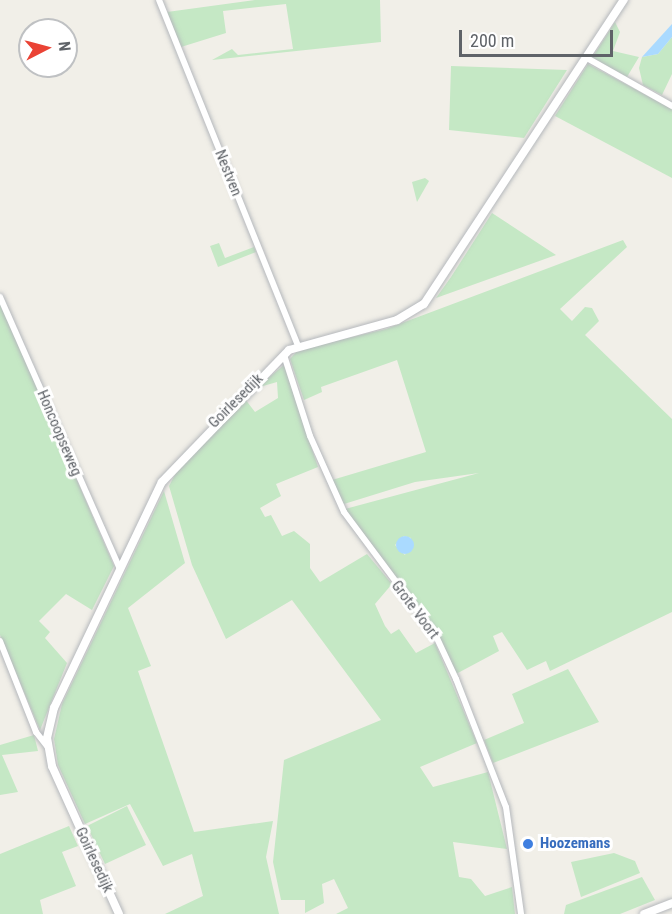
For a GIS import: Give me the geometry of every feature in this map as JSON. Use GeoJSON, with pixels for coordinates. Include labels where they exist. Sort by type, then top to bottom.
{"type":"FeatureCollection","features":[{"type":"Feature","properties":{"kind":"street","name":"Nestven"},"geometry":{"type":"LineString","coordinates":[[159,0],[298,345]]}},
{"type":"Feature","properties":{"kind":"street","name":"Goirlesedijk"},"geometry":{"type":"LineString","coordinates":[[119,914],[48,746],[54,708],[120,569],[179,460],[284,355],[298,345],[397,320],[424,304],[624,0]]}},
{"type":"Feature","properties":{"kind":"street"},"geometry":{"type":"LineString","coordinates":[[587,58],[672,106]]}},
{"type":"Feature","properties":{"kind":"street","name":"Honcoopseweg"},"geometry":{"type":"LineString","coordinates":[[0,297],[120,569]]}},
{"type":"Feature","properties":{"kind":"street","name":"Grote Voort"},"geometry":{"type":"LineString","coordinates":[[284,355],[310,436],[344,512],[435,634],[456,678],[506,807],[520,914]]}},
{"type":"Feature","properties":{"kind":"street"},"geometry":{"type":"LineString","coordinates":[[0,641],[36,732],[48,746]]}},
{"type":"Feature","properties":{"kind":"street"},"geometry":{"type":"LineString","coordinates":[[644,914],[672,903]]}},
{"type":"Feature","properties":{"kind":"green space"},"geometry":{"type":"Polygon","coordinates":[[[255,0],[380,0],[381,42],[212,60],[232,49],[238,55],[293,49],[286,4],[223,11],[226,33],[181,47],[167,12],[255,0]]]}},
{"type":"Feature","properties":{"kind":"green space"},"geometry":{"type":"Polygon","coordinates":[[[615,22],[620,32],[613,51],[639,57],[627,77],[592,58],[615,22]]]}},
{"type":"Feature","properties":{"kind":"green space"},"geometry":{"type":"Polygon","coordinates":[[[672,37],[672,74],[662,95],[643,85],[639,68],[642,57],[658,54],[672,37]]]}},
{"type":"Feature","properties":{"kind":"green space"},"geometry":{"type":"Polygon","coordinates":[[[588,64],[672,109],[672,178],[555,116],[588,64]]]}},
{"type":"Feature","properties":{"kind":"green space"},"geometry":{"type":"Polygon","coordinates":[[[451,66],[567,70],[524,138],[449,130],[451,66]]]}},
{"type":"Feature","properties":{"kind":"green space"},"geometry":{"type":"Polygon","coordinates":[[[425,178],[429,181],[417,202],[412,182],[425,178]]]}},
{"type":"Feature","properties":{"kind":"green space"},"geometry":{"type":"Polygon","coordinates":[[[492,213],[556,255],[436,298],[451,277],[492,213]]]}},
{"type":"Feature","properties":{"kind":"green space"},"geometry":{"type":"Polygon","coordinates":[[[623,240],[627,247],[560,309],[572,321],[585,307],[592,308],[599,321],[585,335],[672,419],[672,612],[550,671],[546,661],[527,670],[502,632],[493,636],[499,651],[456,674],[428,619],[345,509],[479,473],[415,482],[344,504],[332,480],[426,452],[397,360],[321,387],[322,392],[304,400],[290,359],[298,350],[386,329],[623,240]],[[404,536],[395,545],[405,555],[411,538],[404,536]]]}},
{"type":"Feature","properties":{"kind":"green space"},"geometry":{"type":"Polygon","coordinates":[[[219,243],[225,258],[254,247],[256,252],[218,267],[210,246],[219,243]]]}},
{"type":"Feature","properties":{"kind":"green space"},"geometry":{"type":"Polygon","coordinates":[[[0,302],[114,566],[92,610],[66,594],[39,621],[50,632],[45,638],[67,663],[40,730],[0,635],[0,302]]]}},
{"type":"Feature","properties":{"kind":"green space"},"geometry":{"type":"Polygon","coordinates":[[[284,365],[318,467],[276,484],[281,496],[260,508],[265,517],[271,515],[282,536],[294,531],[310,544],[310,568],[320,582],[367,554],[392,584],[375,604],[391,634],[399,629],[416,653],[435,643],[477,743],[420,767],[433,787],[488,772],[507,849],[453,842],[459,877],[471,879],[485,896],[512,887],[515,914],[336,914],[348,908],[334,879],[322,884],[324,903],[305,913],[305,900],[281,900],[273,862],[284,760],[381,720],[292,600],[226,639],[192,565],[169,486],[178,469],[245,399],[255,412],[278,398],[277,382],[256,388],[284,365]]]}},
{"type":"Feature","properties":{"kind":"green space"},"geometry":{"type":"Polygon","coordinates":[[[164,491],[185,563],[128,608],[151,666],[138,671],[194,832],[273,821],[266,857],[279,914],[165,914],[203,896],[192,854],[163,866],[130,804],[85,824],[58,765],[54,739],[62,704],[164,491]]]}},
{"type":"Feature","properties":{"kind":"green space"},"geometry":{"type":"Polygon","coordinates":[[[568,669],[599,722],[493,763],[484,740],[524,723],[512,694],[568,669]]]}},
{"type":"Feature","properties":{"kind":"green space"},"geometry":{"type":"Polygon","coordinates":[[[34,735],[38,751],[2,755],[18,792],[0,795],[0,745],[34,735]]]}},
{"type":"Feature","properties":{"kind":"green space"},"geometry":{"type":"Polygon","coordinates":[[[127,806],[146,845],[105,864],[87,826],[127,806]]]}},
{"type":"Feature","properties":{"kind":"green space"},"geometry":{"type":"Polygon","coordinates":[[[69,826],[78,846],[62,852],[76,886],[40,900],[43,914],[0,914],[0,854],[69,826]]]}},
{"type":"Feature","properties":{"kind":"green space"},"geometry":{"type":"Polygon","coordinates":[[[614,853],[635,861],[640,873],[581,897],[571,862],[614,853]]]}},
{"type":"Feature","properties":{"kind":"green space"},"geometry":{"type":"Polygon","coordinates":[[[642,877],[655,900],[620,914],[564,914],[566,905],[642,877]]]}},
{"type":"Feature","properties":{"kind":"water"},"geometry":{"type":"Polygon","coordinates":[[[672,24],[672,37],[658,54],[642,57],[672,24]]]}},
{"type":"Feature","properties":{"kind":"water"},"geometry":{"type":"Polygon","coordinates":[[[401,536],[409,536],[414,541],[412,552],[401,554],[396,549],[396,541],[401,536]]]}},
{"type":"Feature","properties":{"kind":"place","name":"Hoozemans"},"geometry":{"type":"Point","coordinates":[528,844]}}]}
